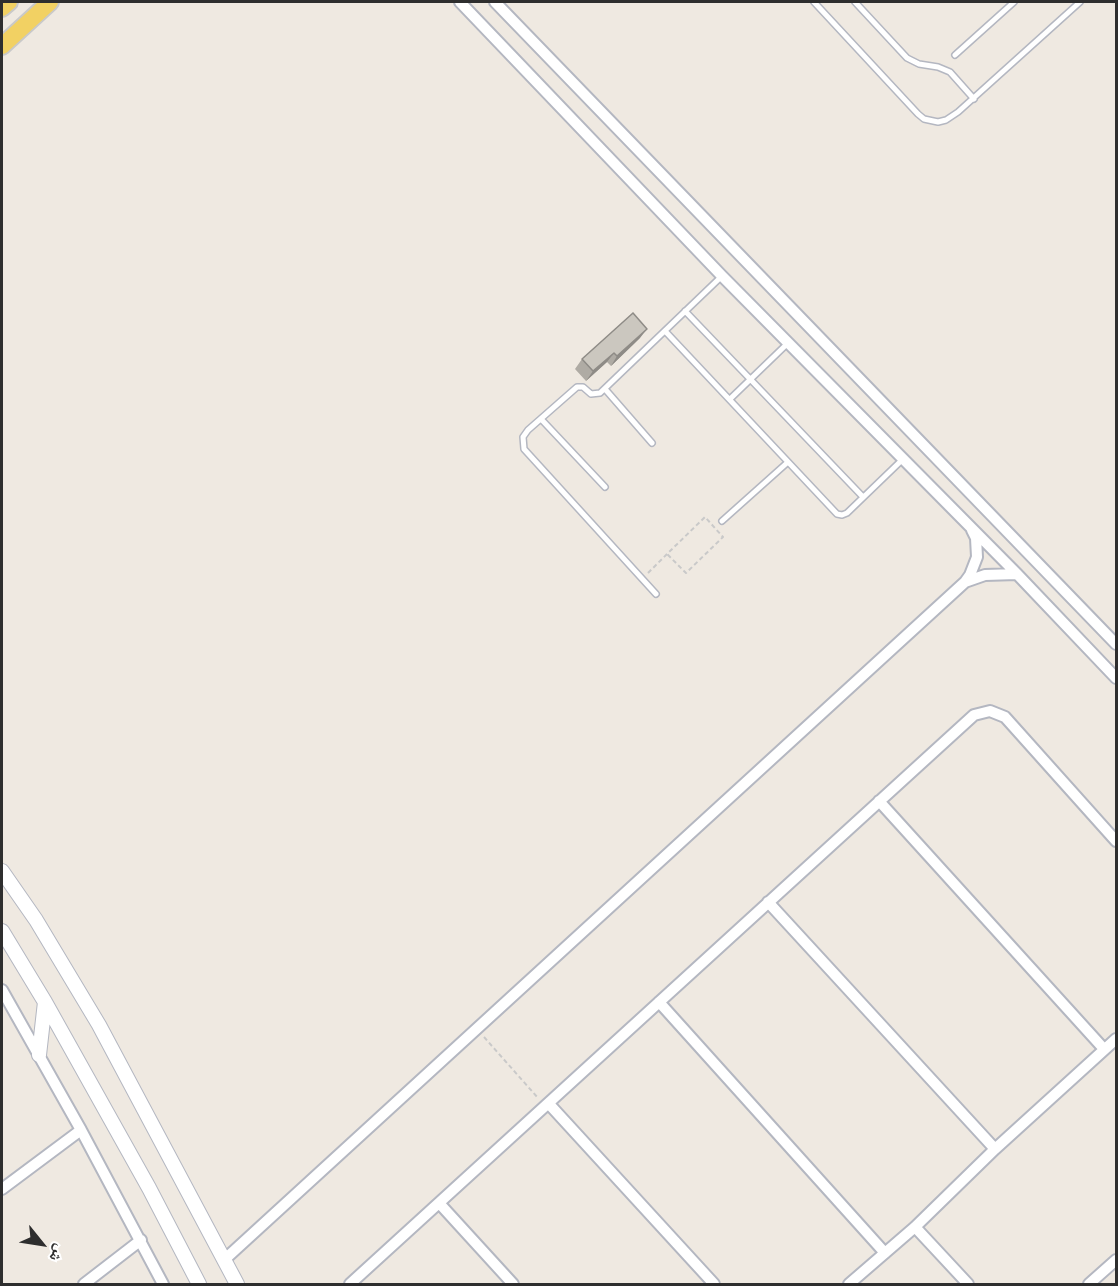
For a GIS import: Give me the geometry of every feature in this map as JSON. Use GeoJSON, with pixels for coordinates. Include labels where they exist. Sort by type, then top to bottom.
{"type":"FeatureCollection","features":[{"type":"Feature","properties":{"kind":"main road"},"geometry":{"type":"LineString","coordinates":[[2,9],[9,2]]}},
{"type":"Feature","properties":{"kind":"main road"},"geometry":{"type":"LineString","coordinates":[[2,46],[50,2]]}},
{"type":"Feature","properties":{"kind":"street"},"geometry":{"type":"LineString","coordinates":[[460,2],[722,276],[1017,574],[1116,678]]}},
{"type":"Feature","properties":{"kind":"street"},"geometry":{"type":"LineString","coordinates":[[495,2],[1116,644]]}},
{"type":"Feature","properties":{"kind":"street"},"geometry":{"type":"LineString","coordinates":[[224,1260],[965,582],[977,557],[976,538],[972,530]]}},
{"type":"Feature","properties":{"kind":"street"},"geometry":{"type":"LineString","coordinates":[[965,582],[985,575],[1017,574]]}},
{"type":"Feature","properties":{"kind":"street"},"geometry":{"type":"LineString","coordinates":[[350,1284],[979,712],[990,711],[1005,717],[1116,841]]}},
{"type":"Feature","properties":{"kind":"street"},"geometry":{"type":"LineString","coordinates":[[879,801],[1104,1049]]}},
{"type":"Feature","properties":{"kind":"street"},"geometry":{"type":"LineString","coordinates":[[2,871],[42,930],[99,1025],[237,1284]]}},
{"type":"Feature","properties":{"kind":"street"},"geometry":{"type":"LineString","coordinates":[[768,902],[995,1149]]}},
{"type":"Feature","properties":{"kind":"street"},"geometry":{"type":"LineString","coordinates":[[2,931],[45,1002],[149,1188],[199,1284]]}},
{"type":"Feature","properties":{"kind":"street"},"geometry":{"type":"LineString","coordinates":[[2,990],[164,1284]]}},
{"type":"Feature","properties":{"kind":"street"},"geometry":{"type":"LineString","coordinates":[[39,1054],[45,1002]]}},
{"type":"Feature","properties":{"kind":"street"},"geometry":{"type":"LineString","coordinates":[[659,1002],[885,1253]]}},
{"type":"Feature","properties":{"kind":"street"},"geometry":{"type":"LineString","coordinates":[[849,1284],[915,1227],[995,1149],[1116,1039]]}},
{"type":"Feature","properties":{"kind":"street"},"geometry":{"type":"LineString","coordinates":[[547,1105],[714,1284]]}},
{"type":"Feature","properties":{"kind":"street"},"geometry":{"type":"LineString","coordinates":[[2,1190],[81,1130]]}},
{"type":"Feature","properties":{"kind":"street"},"geometry":{"type":"LineString","coordinates":[[440,1203],[513,1284]]}},
{"type":"Feature","properties":{"kind":"street"},"geometry":{"type":"LineString","coordinates":[[915,1227],[968,1284]]}},
{"type":"Feature","properties":{"kind":"street"},"geometry":{"type":"LineString","coordinates":[[84,1284],[141,1240]]}},
{"type":"Feature","properties":{"kind":"street"},"geometry":{"type":"LineString","coordinates":[[1089,1284],[1116,1260]]}},
{"type":"Feature","properties":{"kind":"lane"},"geometry":{"type":"LineString","coordinates":[[814,2],[918,114],[931,121],[946,120],[952,117],[1080,2]]}},
{"type":"Feature","properties":{"kind":"lane"},"geometry":{"type":"LineString","coordinates":[[855,2],[907,58],[919,64],[938,67],[950,72],[974,99]]}},
{"type":"Feature","properties":{"kind":"lane"},"geometry":{"type":"LineString","coordinates":[[955,55],[1014,2]]}},
{"type":"Feature","properties":{"kind":"lane"},"geometry":{"type":"LineString","coordinates":[[656,594],[524,448],[522,441],[525,433],[577,387],[583,387],[594,395],[605,389],[722,276]]}},
{"type":"Feature","properties":{"kind":"lane"},"geometry":{"type":"LineString","coordinates":[[685,311],[863,497]]}},
{"type":"Feature","properties":{"kind":"lane"},"geometry":{"type":"LineString","coordinates":[[665,331],[839,515],[847,513],[903,459]]}},
{"type":"Feature","properties":{"kind":"lane"},"geometry":{"type":"LineString","coordinates":[[730,399],[788,343]]}},
{"type":"Feature","properties":{"kind":"lane"},"geometry":{"type":"LineString","coordinates":[[605,389],[652,443]]}},
{"type":"Feature","properties":{"kind":"lane"},"geometry":{"type":"LineString","coordinates":[[541,419],[605,488]]}},
{"type":"Feature","properties":{"kind":"lane"},"geometry":{"type":"LineString","coordinates":[[722,521],[788,462]]}},
{"type":"Feature","properties":{"kind":"path"},"geometry":{"type":"LineString","coordinates":[[642,578],[705,517],[723,537],[686,573],[667,554]]}},
{"type":"Feature","properties":{"kind":"path"},"geometry":{"type":"LineString","coordinates":[[476,1029],[547,1105]]}},
{"type":"Feature","properties":{"kind":"building"},"geometry":{"type":"Polygon","coordinates":[[[633,313],[647,329],[617,356],[614,353],[593,371],[582,359],[633,313]]]}}]}
